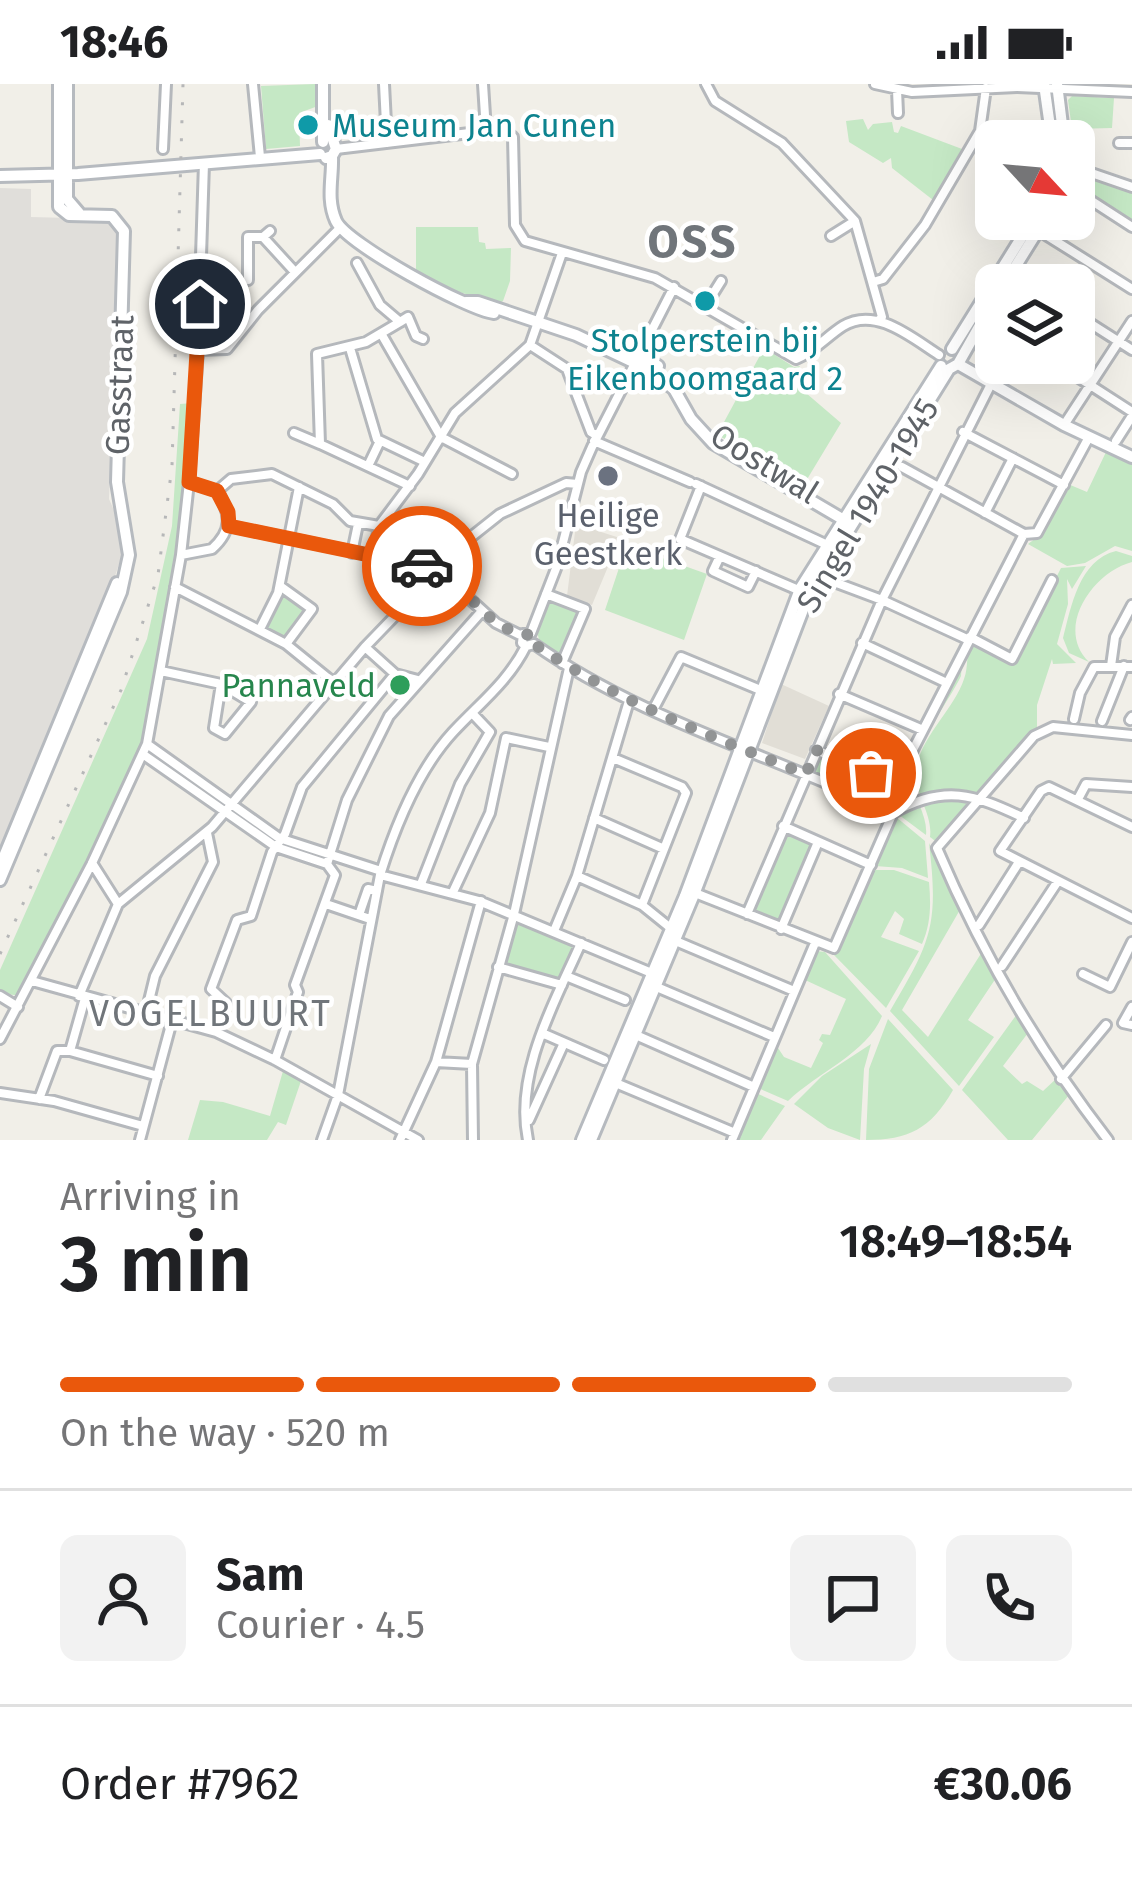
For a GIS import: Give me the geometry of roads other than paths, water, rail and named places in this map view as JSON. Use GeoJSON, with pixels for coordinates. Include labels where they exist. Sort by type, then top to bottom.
{"type":"FeatureCollection","features":[{"type":"Feature","properties":{"kind":"street"},"geometry":{"type":"LineString","coordinates":[[62,178],[63,84]]}},
{"type":"Feature","properties":{"kind":"street"},"geometry":{"type":"LineString","coordinates":[[163,148],[166,84]]}},
{"type":"Feature","properties":{"kind":"street"},"geometry":{"type":"LineString","coordinates":[[253,84],[260,157]]}},
{"type":"Feature","properties":{"kind":"street"},"geometry":{"type":"LineString","coordinates":[[199,350],[227,349],[258,310],[340,228],[333,213],[322,84]]}},
{"type":"Feature","properties":{"kind":"street"},"geometry":{"type":"LineString","coordinates":[[384,84],[387,143]]}},
{"type":"Feature","properties":{"kind":"street"},"geometry":{"type":"LineString","coordinates":[[483,84],[486,131]]}},
{"type":"Feature","properties":{"kind":"street"},"geometry":{"type":"LineString","coordinates":[[706,84],[715,101],[782,143],[855,221],[882,316],[879,320]]}},
{"type":"Feature","properties":{"kind":"street"},"geometry":{"type":"LineString","coordinates":[[874,84],[897,90],[1083,86],[1132,92]]}},
{"type":"Feature","properties":{"kind":"street"},"geometry":{"type":"LineString","coordinates":[[1051,86],[1052,120]]}},
{"type":"Feature","properties":{"kind":"street"},"geometry":{"type":"LineString","coordinates":[[1051,86],[1059,120]]}},
{"type":"Feature","properties":{"kind":"street"},"geometry":{"type":"LineString","coordinates":[[873,282],[884,279],[943,196],[980,131],[986,88]]}},
{"type":"Feature","properties":{"kind":"street"},"geometry":{"type":"LineString","coordinates":[[897,90],[898,113]]}},
{"type":"Feature","properties":{"kind":"street"},"geometry":{"type":"LineString","coordinates":[[0,179],[62,178],[503,129],[512,134],[516,232],[525,241],[647,275],[796,359],[845,325],[879,320],[975,375]]}},
{"type":"Feature","properties":{"kind":"street"},"geometry":{"type":"LineString","coordinates":[[1119,142],[1132,143]]}},
{"type":"Feature","properties":{"kind":"street"},"geometry":{"type":"LineString","coordinates":[[0,1039],[146,750],[181,555],[189,482],[199,350],[197,164]]}},
{"type":"Feature","properties":{"kind":"street"},"geometry":{"type":"LineString","coordinates":[[1095,174],[1132,187]]}},
{"type":"Feature","properties":{"kind":"street","name":"Gasstraat"},"geometry":{"type":"LineString","coordinates":[[0,880],[120,584],[126,545],[117,472],[124,231],[112,216],[83,214],[69,205],[62,178]]}},
{"type":"Feature","properties":{"kind":"street"},"geometry":{"type":"LineString","coordinates":[[1095,202],[1132,227]]}},
{"type":"Feature","properties":{"kind":"street"},"geometry":{"type":"LineString","coordinates":[[831,236],[855,221]]}},
{"type":"Feature","properties":{"kind":"street","name":"Oostwal"},"geometry":{"type":"LineString","coordinates":[[340,228],[433,290],[477,311],[594,337],[670,376],[715,440],[845,520]]}},
{"type":"Feature","properties":{"kind":"street"},"geometry":{"type":"LineString","coordinates":[[248,280],[248,236],[267,234],[295,272]]}},
{"type":"Feature","properties":{"kind":"street"},"geometry":{"type":"LineString","coordinates":[[950,360],[1027,240]]}},
{"type":"Feature","properties":{"kind":"street"},"geometry":{"type":"LineString","coordinates":[[1062,240],[1132,289]]}},
{"type":"Feature","properties":{"kind":"street"},"geometry":{"type":"LineString","coordinates":[[374,556],[379,526],[459,407],[530,345],[562,253]]}},
{"type":"Feature","properties":{"kind":"street"},"geometry":{"type":"LineString","coordinates":[[357,262],[380,305],[400,322]]}},
{"type":"Feature","properties":{"kind":"street"},"geometry":{"type":"LineString","coordinates":[[706,305],[721,281]]}},
{"type":"Feature","properties":{"kind":"street"},"geometry":{"type":"LineString","coordinates":[[322,1140],[338,1095],[380,873],[401,817],[438,751],[503,684],[528,640],[595,438],[674,287]]}},
{"type":"Feature","properties":{"kind":"street"},"geometry":{"type":"LineString","coordinates":[[320,444],[317,354],[382,335],[408,317],[416,336],[423,339]]}},
{"type":"Feature","properties":{"kind":"street"},"geometry":{"type":"LineString","coordinates":[[1064,425],[1132,321]]}},
{"type":"Feature","properties":{"kind":"street"},"geometry":{"type":"LineString","coordinates":[[1095,326],[1132,350]]}},
{"type":"Feature","properties":{"kind":"street"},"geometry":{"type":"LineString","coordinates":[[950,360],[975,327]]}},
{"type":"Feature","properties":{"kind":"street"},"geometry":{"type":"LineString","coordinates":[[382,335],[441,436],[512,474]]}},
{"type":"Feature","properties":{"kind":"street"},"geometry":{"type":"LineString","coordinates":[[530,345],[572,375],[595,438],[823,543]]}},
{"type":"Feature","properties":{"kind":"street"},"geometry":{"type":"LineString","coordinates":[[350,348],[380,441],[368,466]]}},
{"type":"Feature","properties":{"kind":"street","name":"Singel 1940-1945"},"geometry":{"type":"LineString","coordinates":[[751,720],[800,589],[950,360]]}},
{"type":"Feature","properties":{"kind":"street"},"geometry":{"type":"LineString","coordinates":[[747,914],[838,694],[963,432],[991,384],[1132,457]]}},
{"type":"Feature","properties":{"kind":"street"},"geometry":{"type":"LineString","coordinates":[[1090,385],[1132,414],[1116,440]]}},
{"type":"Feature","properties":{"kind":"street"},"geometry":{"type":"LineString","coordinates":[[963,432],[1064,485]]}},
{"type":"Feature","properties":{"kind":"street"},"geometry":{"type":"LineString","coordinates":[[293,433],[410,486]]}},
{"type":"Feature","properties":{"kind":"street"},"geometry":{"type":"LineString","coordinates":[[902,467],[1024,534],[1037,533],[1089,437]]}},
{"type":"Feature","properties":{"kind":"street"},"geometry":{"type":"LineString","coordinates":[[380,441],[425,462]]}},
{"type":"Feature","properties":{"kind":"street"},"geometry":{"type":"LineString","coordinates":[[985,513],[1012,458]]}},
{"type":"Feature","properties":{"kind":"street"},"geometry":{"type":"LineString","coordinates":[[217,491],[231,479],[272,474],[333,504],[358,524],[379,526]]}},
{"type":"Feature","properties":{"kind":"street"},"geometry":{"type":"LineString","coordinates":[[181,555],[212,549],[229,526],[217,491],[189,482]]}},
{"type":"Feature","properties":{"kind":"street"},"geometry":{"type":"LineString","coordinates":[[70,1051],[82,997],[118,904],[207,832],[437,569],[500,514],[566,483],[578,484]]}},
{"type":"Feature","properties":{"kind":"street"},"geometry":{"type":"LineString","coordinates":[[696,484],[680,539],[796,589]]}},
{"type":"Feature","properties":{"kind":"street"},"geometry":{"type":"LineString","coordinates":[[260,629],[280,586],[298,487]]}},
{"type":"Feature","properties":{"kind":"street","name":"Singel 1940-1945"},"geometry":{"type":"LineString","coordinates":[[590,1138],[638,1036],[672,920],[748,751],[758,689],[796,589],[823,543],[845,520]]}},
{"type":"Feature","properties":{"kind":"street","name":"Singel 1940-1945"},"geometry":{"type":"LineString","coordinates":[[655,978],[678,942],[797,619],[845,520]]}},
{"type":"Feature","properties":{"kind":"street"},"geometry":{"type":"LineString","coordinates":[[352,553],[358,524]]}},
{"type":"Feature","properties":{"kind":"street"},"geometry":{"type":"LineString","coordinates":[[229,526],[437,569],[482,611],[629,700],[893,813],[941,795],[977,797],[1024,818]]}},
{"type":"Feature","properties":{"kind":"street"},"geometry":{"type":"LineString","coordinates":[[883,808],[1024,534]]}},
{"type":"Feature","properties":{"kind":"street"},"geometry":{"type":"LineString","coordinates":[[720,556],[713,571],[748,586],[755,571]]}},
{"type":"Feature","properties":{"kind":"street"},"geometry":{"type":"LineString","coordinates":[[820,577],[1012,658],[1052,580]]}},
{"type":"Feature","properties":{"kind":"street","name":"Gasstraat"},"geometry":{"type":"LineString","coordinates":[[0,866],[120,584]]}},
{"type":"Feature","properties":{"kind":"street"},"geometry":{"type":"LineString","coordinates":[[175,586],[286,644],[334,683]]}},
{"type":"Feature","properties":{"kind":"street"},"geometry":{"type":"LineString","coordinates":[[280,586],[312,609],[286,644]]}},
{"type":"Feature","properties":{"kind":"street"},"geometry":{"type":"LineString","coordinates":[[473,1140],[472,1064],[514,914],[566,666],[585,609],[546,594]]}},
{"type":"Feature","properties":{"kind":"street"},"geometry":{"type":"LineString","coordinates":[[1111,666],[1114,637],[1132,605]]}},
{"type":"Feature","properties":{"kind":"street"},"geometry":{"type":"LineString","coordinates":[[275,1060],[298,992],[295,985],[335,875],[329,860],[347,800],[389,716],[482,611]]}},
{"type":"Feature","properties":{"kind":"street"},"geometry":{"type":"LineString","coordinates":[[862,643],[946,683]]}},
{"type":"Feature","properties":{"kind":"street"},"geometry":{"type":"LineString","coordinates":[[365,647],[395,674],[418,680]]}},
{"type":"Feature","properties":{"kind":"street"},"geometry":{"type":"LineString","coordinates":[[653,710],[681,657],[758,689]]}},
{"type":"Feature","properties":{"kind":"street"},"geometry":{"type":"LineString","coordinates":[[1074,719],[1080,692],[1094,667],[1128,666],[1102,721]]}},
{"type":"Feature","properties":{"kind":"street"},"geometry":{"type":"LineString","coordinates":[[161,671],[221,684],[251,702],[225,734],[214,728],[221,684]]}},
{"type":"Feature","properties":{"kind":"street"},"geometry":{"type":"LineString","coordinates":[[216,1032],[226,1003],[212,989],[237,920],[251,916],[302,788],[395,674]]}},
{"type":"Feature","properties":{"kind":"street"},"geometry":{"type":"LineString","coordinates":[[838,694],[923,730]]}},
{"type":"Feature","properties":{"kind":"street"},"geometry":{"type":"LineString","coordinates":[[554,932],[577,876],[629,700]]}},
{"type":"Feature","properties":{"kind":"street"},"geometry":{"type":"LineString","coordinates":[[371,703],[389,716]]}},
{"type":"Feature","properties":{"kind":"street"},"geometry":{"type":"LineString","coordinates":[[422,884],[460,784],[490,732],[472,713]]}},
{"type":"Feature","properties":{"kind":"street"},"geometry":{"type":"LineString","coordinates":[[1108,1140],[1016,1010],[937,848],[1015,753],[1045,730],[1059,727],[1132,735]]}},
{"type":"Feature","properties":{"kind":"street"},"geometry":{"type":"LineString","coordinates":[[453,892],[490,813],[506,738],[549,747]]}},
{"type":"Feature","properties":{"kind":"street"},"geometry":{"type":"LineString","coordinates":[[146,750],[279,843],[514,914],[775,1037]]}},
{"type":"Feature","properties":{"kind":"street"},"geometry":{"type":"LineString","coordinates":[[816,750],[895,783]]}},
{"type":"Feature","properties":{"kind":"street"},"geometry":{"type":"LineString","coordinates":[[613,757],[682,787],[686,793],[642,905]]}},
{"type":"Feature","properties":{"kind":"street"},"geometry":{"type":"LineString","coordinates":[[1078,799],[1086,784],[1132,787]]}},
{"type":"Feature","properties":{"kind":"street"},"geometry":{"type":"LineString","coordinates":[[1131,914],[1000,851],[1049,787],[1132,827]]}},
{"type":"Feature","properties":{"kind":"street"},"geometry":{"type":"LineString","coordinates":[[697,893],[834,948],[893,813]]}},
{"type":"Feature","properties":{"kind":"street"},"geometry":{"type":"LineString","coordinates":[[594,818],[664,849]]}},
{"type":"Feature","properties":{"kind":"street"},"geometry":{"type":"LineString","coordinates":[[784,826],[872,865]]}},
{"type":"Feature","properties":{"kind":"street"},"geometry":{"type":"LineString","coordinates":[[146,1013],[155,976],[213,862],[207,832]]}},
{"type":"Feature","properties":{"kind":"street"},"geometry":{"type":"LineString","coordinates":[[781,929],[818,842]]}},
{"type":"Feature","properties":{"kind":"street"},"geometry":{"type":"LineString","coordinates":[[979,926],[1019,862]]}},
{"type":"Feature","properties":{"kind":"street"},"geometry":{"type":"LineString","coordinates":[[92,863],[118,904]]}},
{"type":"Feature","properties":{"kind":"street"},"geometry":{"type":"LineString","coordinates":[[577,876],[672,920]]}},
{"type":"Feature","properties":{"kind":"street"},"geometry":{"type":"LineString","coordinates":[[1002,966],[1058,880]]}},
{"type":"Feature","properties":{"kind":"street"},"geometry":{"type":"LineString","coordinates":[[359,915],[368,889],[376,891]]}},
{"type":"Feature","properties":{"kind":"street","name":"Singel 1940-1945"},"geometry":{"type":"LineString","coordinates":[[590,1138],[655,978],[697,893]]}},
{"type":"Feature","properties":{"kind":"street"},"geometry":{"type":"LineString","coordinates":[[402,1136],[436,1062],[481,902]]}},
{"type":"Feature","properties":{"kind":"street"},"geometry":{"type":"LineString","coordinates":[[326,904],[371,919]]}},
{"type":"Feature","properties":{"kind":"street"},"geometry":{"type":"LineString","coordinates":[[678,942],[794,991]]}},
{"type":"Feature","properties":{"kind":"street"},"geometry":{"type":"LineString","coordinates":[[1084,974],[1110,986],[1132,942]]}},
{"type":"Feature","properties":{"kind":"street"},"geometry":{"type":"LineString","coordinates":[[528,1140],[529,1087],[542,1033],[581,943]]}},
{"type":"Feature","properties":{"kind":"street"},"geometry":{"type":"LineString","coordinates":[[618,1084],[734,1137],[814,943]]}},
{"type":"Feature","properties":{"kind":"street"},"geometry":{"type":"LineString","coordinates":[[498,968],[625,1000]]}},
{"type":"Feature","properties":{"kind":"street"},"geometry":{"type":"LineString","coordinates":[[32,981],[216,1032],[338,1095],[402,1136],[418,1140]]}},
{"type":"Feature","properties":{"kind":"street"},"geometry":{"type":"LineString","coordinates":[[0,996],[18,1007]]}},
{"type":"Feature","properties":{"kind":"street"},"geometry":{"type":"LineString","coordinates":[[1128,1024],[1132,1007]]}},
{"type":"Feature","properties":{"kind":"street"},"geometry":{"type":"LineString","coordinates":[[140,1140],[172,1021]]}},
{"type":"Feature","properties":{"kind":"street"},"geometry":{"type":"LineString","coordinates":[[1061,1078],[1106,1025]]}},
{"type":"Feature","properties":{"kind":"street"},"geometry":{"type":"LineString","coordinates":[[542,1033],[604,1060]]}},
{"type":"Feature","properties":{"kind":"street"},"geometry":{"type":"LineString","coordinates":[[638,1036],[754,1087]]}},
{"type":"Feature","properties":{"kind":"street"},"geometry":{"type":"LineString","coordinates":[[526,1127],[564,1043]]}},
{"type":"Feature","properties":{"kind":"street"},"geometry":{"type":"LineString","coordinates":[[40,1099],[57,1051],[158,1076]]}},
{"type":"Feature","properties":{"kind":"street"},"geometry":{"type":"LineString","coordinates":[[436,1062],[472,1064]]}},
{"type":"Feature","properties":{"kind":"street"},"geometry":{"type":"LineString","coordinates":[[0,1094],[40,1099],[143,1126]]}},
{"type":"Feature","properties":{"kind":"railway"},"geometry":{"type":"LineString","coordinates":[[0,954],[121,690],[158,575],[172,466],[183,84]]}},
{"type":"Feature","properties":{"kind":"place","name":"Museum Jan Cunen"},"geometry":{"type":"Point","coordinates":[308,125]}},
{"type":"Feature","properties":{"kind":"place","name":"Stolperstein bij Eikenboomgaard 2"},"geometry":{"type":"Point","coordinates":[705,301]}},
{"type":"Feature","properties":{"kind":"place","name":"Heilige Geestkerk"},"geometry":{"type":"Point","coordinates":[608,476]}},
{"type":"Feature","properties":{"kind":"place","name":"Pannaveld"},"geometry":{"type":"Point","coordinates":[400,685]}},
{"type":"Feature","properties":{"kind":"district","name":"OSS"},"geometry":{"type":"Point","coordinates":[693,241]}},
{"type":"Feature","properties":{"kind":"district","name":"VOGELBUURT"},"geometry":{"type":"Point","coordinates":[211,1013]}}]}
